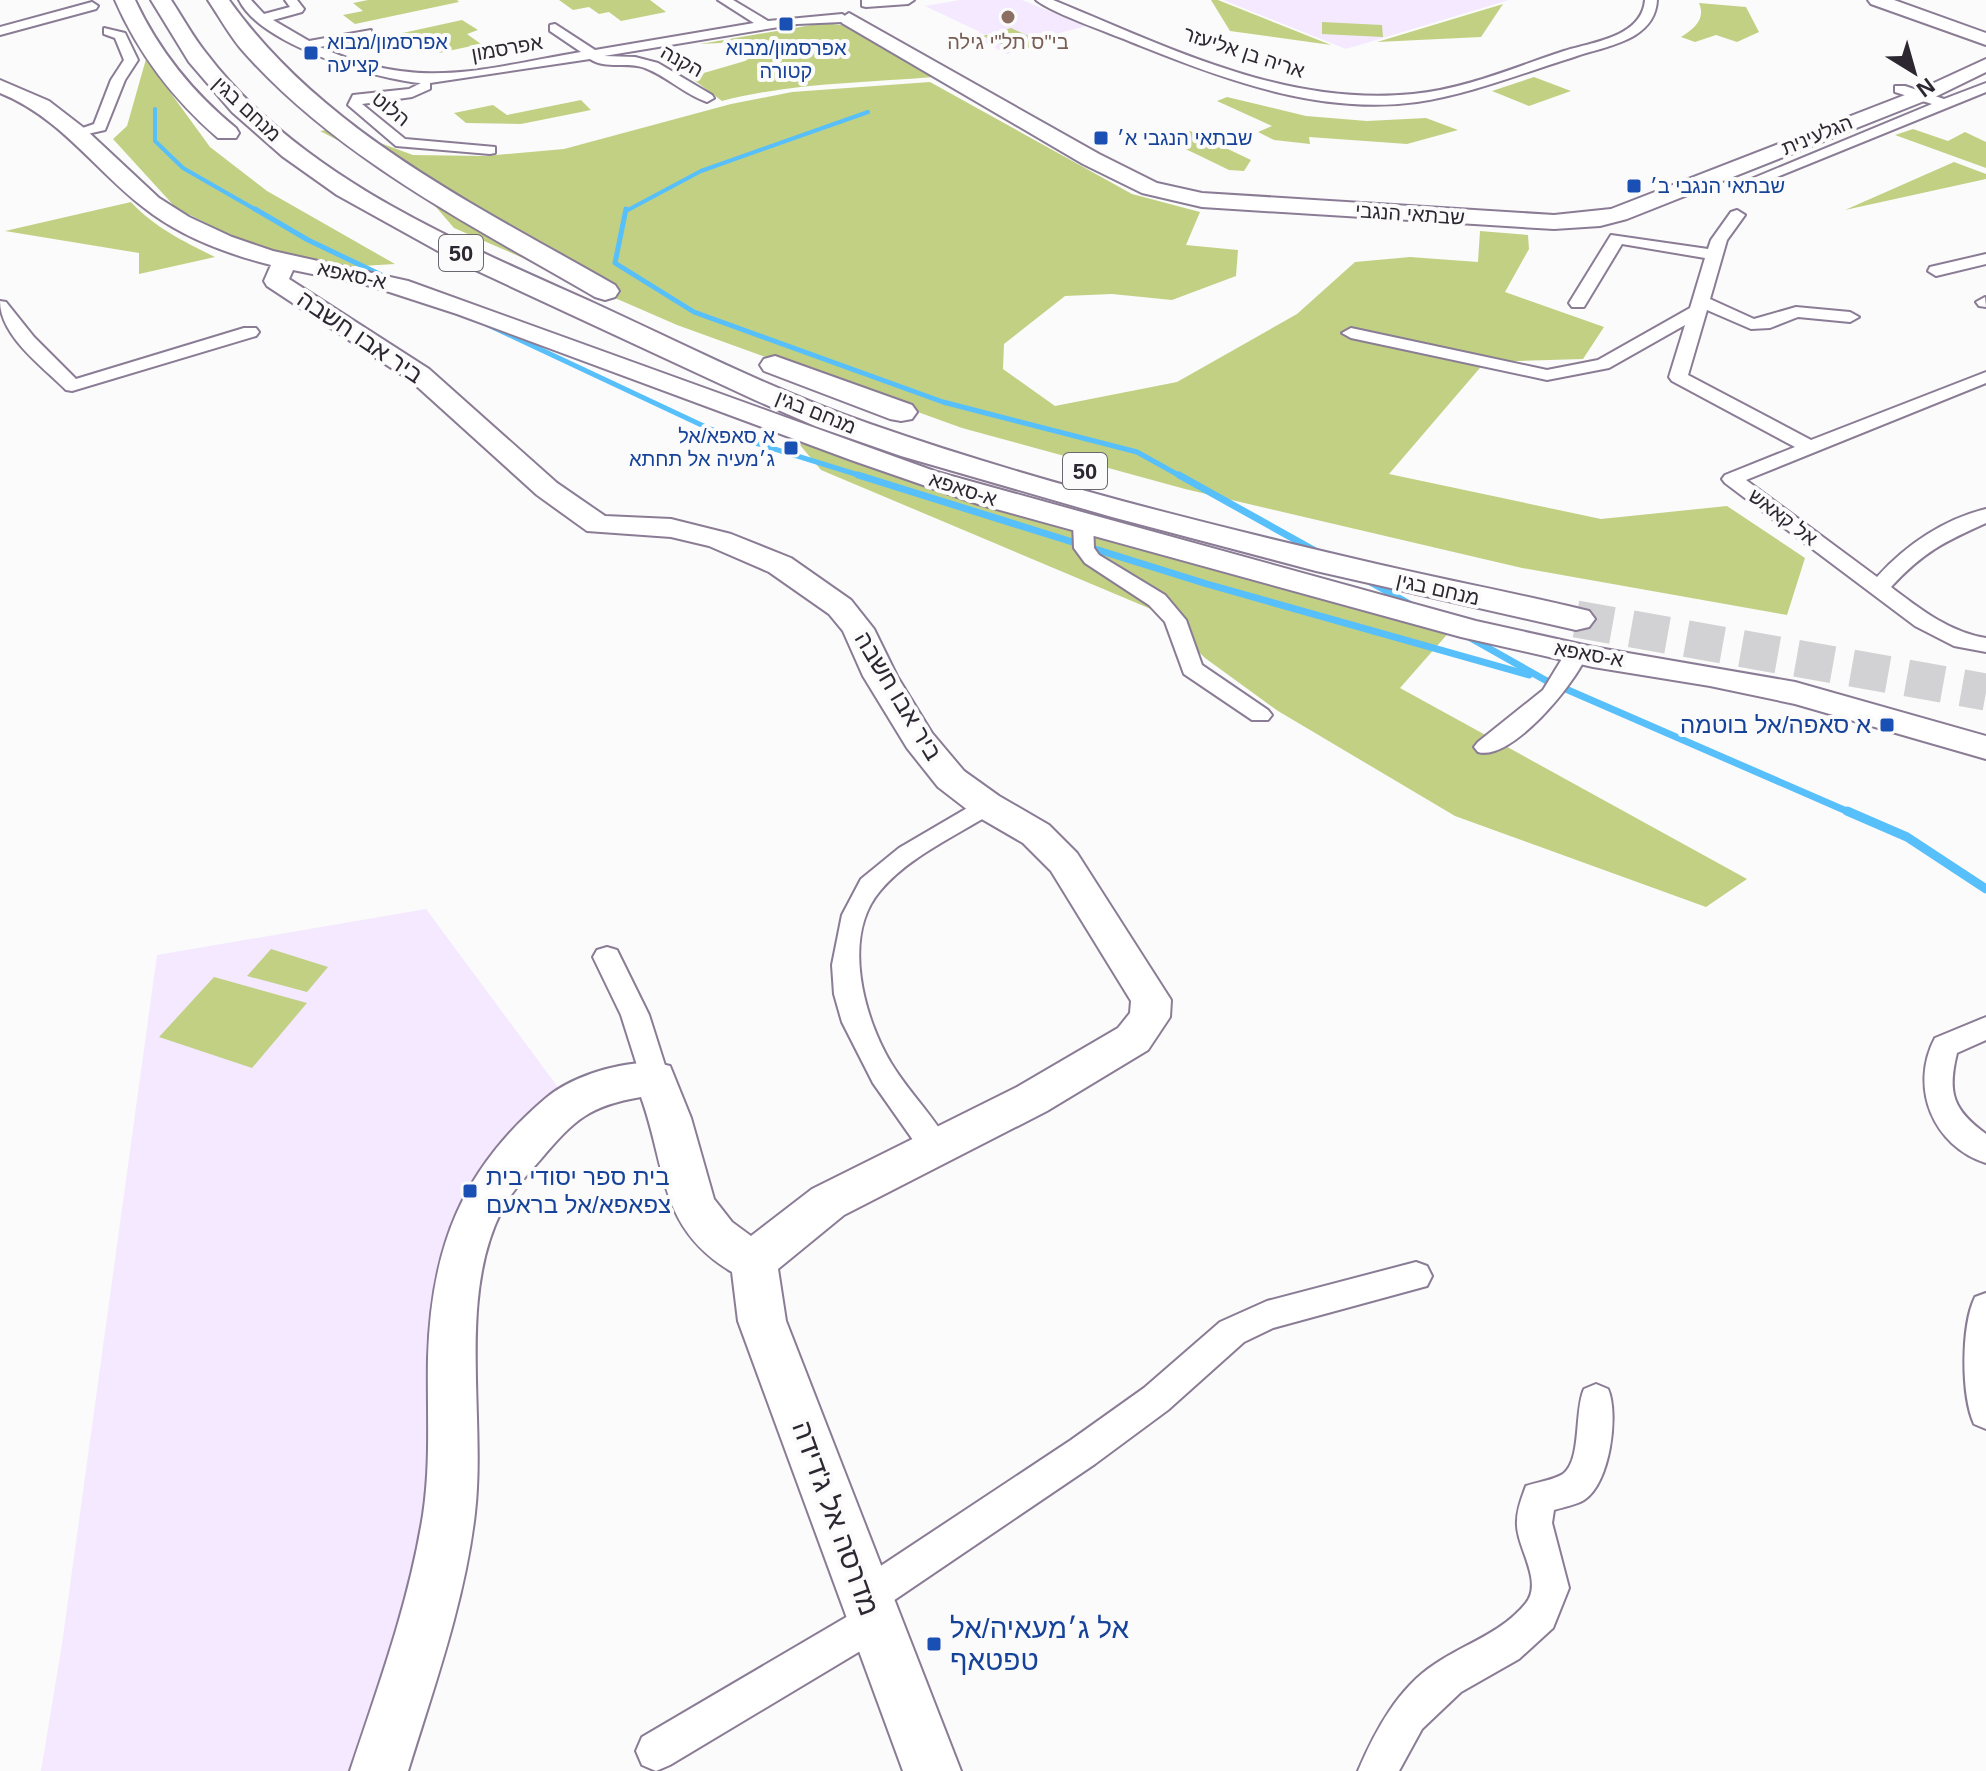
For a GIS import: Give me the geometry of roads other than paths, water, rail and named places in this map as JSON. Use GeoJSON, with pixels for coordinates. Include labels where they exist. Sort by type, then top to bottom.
{"type":"FeatureCollection","features":[{"type":"Feature","properties":{"kind":"highway"},"geometry":{"type":"LineString","coordinates":[[125,0],[140,32],[180,89],[274,170],[341,216],[426,261],[545,317],[653,359],[825,418]]}},
{"type":"Feature","properties":{"kind":"highway","name":"מנחם בגין"},"geometry":{"type":"LineString","coordinates":[[161,0],[183,41],[231,100],[259,125],[336,181],[481,263],[825,418],[922,452],[1195,530],[1422,586],[1580,606],[1177,497],[956,432],[776,365],[453,226],[335,156],[258,94],[206,32],[186,0]]}},
{"type":"Feature","properties":{"kind":"highway"},"geometry":{"type":"LineString","coordinates":[[218,0],[243,38],[305,99],[330,118],[446,196],[605,291]]}},
{"type":"Feature","properties":{"kind":"street","name":"אפרסמון"},"geometry":{"type":"LineString","coordinates":[[245,0],[248,8],[262,19],[305,46],[388,76],[434,80],[909,0]]}},
{"type":"Feature","properties":{"kind":"street"},"geometry":{"type":"LineString","coordinates":[[262,19],[298,9],[291,0]]}},
{"type":"Feature","properties":{"kind":"street"},"geometry":{"type":"LineString","coordinates":[[724,0],[766,25]]}},
{"type":"Feature","properties":{"kind":"street","name":"אריה בן אליעזר"},"geometry":{"type":"LineString","coordinates":[[1048,1],[1228,73],[1274,87],[1318,95],[1384,100],[1448,91],[1618,38],[1645,22],[1651,0]]}},
{"type":"Feature","properties":{"kind":"street"},"geometry":{"type":"LineString","coordinates":[[1877,0],[1954,28],[1974,43],[1983,62]]}},
{"type":"Feature","properties":{"kind":"street"},"geometry":{"type":"LineString","coordinates":[[1923,0],[1986,21]]}},
{"type":"Feature","properties":{"kind":"street"},"geometry":{"type":"LineString","coordinates":[[0,31],[92,6]]}},
{"type":"Feature","properties":{"kind":"street","name":"שבתאי הנגבי"},"geometry":{"type":"LineString","coordinates":[[852,8],[1000,108],[1134,181],[1164,192],[1217,201],[1519,220],[1600,219],[1983,62]]}},
{"type":"Feature","properties":{"kind":"street","name":"שבתאי הנגבי"},"geometry":{"type":"LineString","coordinates":[[852,8],[1110,153],[1174,183],[1201,192],[1233,197],[1534,214],[1584,210],[1910,92]]}},
{"type":"Feature","properties":{"kind":"street"},"geometry":{"type":"LineString","coordinates":[[555,28],[592,54]]}},
{"type":"Feature","properties":{"kind":"street"},"geometry":{"type":"LineString","coordinates":[[79,134],[100,127],[118,80],[131,60],[120,36],[109,31]]}},
{"type":"Feature","properties":{"kind":"street"},"geometry":{"type":"LineString","coordinates":[[305,46],[366,33]]}},
{"type":"Feature","properties":{"kind":"street","name":"הקנה"},"geometry":{"type":"LineString","coordinates":[[592,54],[602,61],[635,61],[653,66],[707,98]]}},
{"type":"Feature","properties":{"kind":"street","name":"הגלעינית"},"geometry":{"type":"LineString","coordinates":[[1752,182],[1945,104],[1983,62]]}},
{"type":"Feature","properties":{"kind":"street","name":"הלוט"},"geometry":{"type":"LineString","coordinates":[[434,80],[412,93],[358,98],[355,105],[401,143],[490,150]]}},
{"type":"Feature","properties":{"kind":"street","name":"א-סאפא"},"geometry":{"type":"LineString","coordinates":[[0,86],[47,108],[100,150],[142,195],[171,216],[240,249],[284,263],[345,272],[395,284],[930,479],[1023,509],[1083,522],[1337,594],[1576,654],[1736,680],[1848,705],[1986,748]]}},
{"type":"Feature","properties":{"kind":"street"},"geometry":{"type":"LineString","coordinates":[[1910,92],[1945,104]]}},
{"type":"Feature","properties":{"kind":"street"},"geometry":{"type":"LineString","coordinates":[[1737,215],[1719,240],[1678,377],[1809,447]]}},
{"type":"Feature","properties":{"kind":"street"},"geometry":{"type":"LineString","coordinates":[[1578,303],[1617,238],[1714,255]]}},
{"type":"Feature","properties":{"kind":"street"},"geometry":{"type":"LineString","coordinates":[[1936,271],[1986,259]]}},
{"type":"Feature","properties":{"kind":"street","name":"ביר אבו חשבה"},"geometry":{"type":"LineString","coordinates":[[284,263],[276,281],[420,375],[547,489],[598,525],[671,528],[720,540],[780,565],[840,607],[858,629],[880,676],[919,740],[951,779],[986,805],[1036,834],[1064,862],[1151,1000],[1150,1017],[1133,1039],[1032,1099],[828,1202],[754,1261]]}},
{"type":"Feature","properties":{"kind":"street"},"geometry":{"type":"LineString","coordinates":[[0,306],[28,341],[72,386],[250,332]]}},
{"type":"Feature","properties":{"kind":"street"},"geometry":{"type":"LineString","coordinates":[[1698,306],[1751,324],[1764,324],[1796,312],[1850,317]]}},
{"type":"Feature","properties":{"kind":"street"},"geometry":{"type":"LineString","coordinates":[[1351,333],[1547,375],[1603,364],[1698,306]]}},
{"type":"Feature","properties":{"kind":"street","name":"אל קאאש"},"geometry":{"type":"LineString","coordinates":[[1986,377],[1732,479],[1942,632],[1986,645]]}},
{"type":"Feature","properties":{"kind":"street"},"geometry":{"type":"LineString","coordinates":[[1878,588],[1908,556],[1926,543],[1986,515]]}},
{"type":"Feature","properties":{"kind":"street"},"geometry":{"type":"LineString","coordinates":[[1083,522],[1084,548],[1092,559],[1157,600],[1175,620],[1192,669],[1260,715]]}},
{"type":"Feature","properties":{"kind":"street"},"geometry":{"type":"LineString","coordinates":[[1486,747],[1557,690],[1570,673],[1576,654]]}},
{"type":"Feature","properties":{"kind":"street"},"geometry":{"type":"LineString","coordinates":[[936,1148],[901,1101],[857,1028],[845,979],[847,945],[855,910],[871,883],[986,805]]}},
{"type":"Feature","properties":{"kind":"street"},"geometry":{"type":"LineString","coordinates":[[607,957],[635,1015],[673,1130],[692,1205],[712,1233],[732,1250],[754,1261]]}},
{"type":"Feature","properties":{"kind":"street"},"geometry":{"type":"LineString","coordinates":[[1986,1028],[1945,1046],[1937,1070],[1937,1095],[1950,1124],[1986,1151]]}},
{"type":"Feature","properties":{"kind":"street"},"geometry":{"type":"LineString","coordinates":[[379,1771],[440,1568],[453,1462],[459,1277],[468,1237],[480,1206],[521,1151],[583,1095],[655,1078]]}},
{"type":"Feature","properties":{"kind":"street","name":"מדרסה אל ג'דידה"},"geometry":{"type":"LineString","coordinates":[[754,1261],[762,1321],[869,1610],[918,1762]]}},
{"type":"Feature","properties":{"kind":"street"},"geometry":{"type":"LineString","coordinates":[[656,1751],[869,1610],[1156,1399],[1232,1332],[1267,1315],[1416,1276]]}},
{"type":"Feature","properties":{"kind":"street"},"geometry":{"type":"LineString","coordinates":[[1986,1307],[1981,1366],[1986,1413]]}},
{"type":"Feature","properties":{"kind":"street"},"geometry":{"type":"LineString","coordinates":[[1378,1771],[1408,1715],[1447,1678],[1506,1646],[1540,1615],[1551,1588],[1534,1523],[1539,1498],[1574,1487],[1590,1465],[1596,1400]]}},
{"type":"Feature","properties":{"kind":"waterway"},"geometry":{"type":"LineString","coordinates":[[155,109],[155,141],[183,168],[258,211]]}},
{"type":"Feature","properties":{"kind":"waterway"},"geometry":{"type":"LineString","coordinates":[[626,211],[701,171],[868,112]]}},
{"type":"Feature","properties":{"kind":"waterway"},"geometry":{"type":"LineString","coordinates":[[255,209],[308,240],[394,281]]}},
{"type":"Feature","properties":{"kind":"waterway"},"geometry":{"type":"LineString","coordinates":[[626,209],[615,263],[694,312],[943,402],[1137,452],[1182,477]]}},
{"type":"Feature","properties":{"kind":"waterway"},"geometry":{"type":"LineString","coordinates":[[486,324],[710,429],[865,477]]}},
{"type":"Feature","properties":{"kind":"waterway"},"geometry":{"type":"LineString","coordinates":[[858,475],[1207,584],[1529,675]]}},
{"type":"Feature","properties":{"kind":"waterway"},"geometry":{"type":"LineString","coordinates":[[1179,475],[1319,553]]}},
{"type":"Feature","properties":{"kind":"waterway"},"geometry":{"type":"LineString","coordinates":[[1365,579],[1413,606]]}},
{"type":"Feature","properties":{"kind":"waterway"},"geometry":{"type":"LineString","coordinates":[[1467,636],[1545,680],[1851,813]]}},
{"type":"Feature","properties":{"kind":"waterway"},"geometry":{"type":"LineString","coordinates":[[1847,811],[1907,837],[1986,889]]}},
{"type":"Feature","properties":{"kind":"tunnel"},"geometry":{"type":"LineString","coordinates":[[1576,619],[1986,692]]}},
{"type":"Feature","properties":{"kind":"place","name":"בי\"ס תל\"י גילה"},"geometry":{"type":"Point","coordinates":[1008,17]}},
{"type":"Feature","properties":{"kind":"place","name":"אפרסמון/מבוא קטורה"},"geometry":{"type":"Point","coordinates":[786,24]}},
{"type":"Feature","properties":{"kind":"place","name":"אפרסמון/מבוא קציעה"},"geometry":{"type":"Point","coordinates":[311,53]}},
{"type":"Feature","properties":{"kind":"place","name":"שבתאי הנגבי א׳"},"geometry":{"type":"Point","coordinates":[1101,138]}},
{"type":"Feature","properties":{"kind":"place","name":"שבתאי הנגבי ב׳"},"geometry":{"type":"Point","coordinates":[1634,186]}},
{"type":"Feature","properties":{"kind":"place","name":"א סאפא/אל ג׳מעיה אל תחתא"},"geometry":{"type":"Point","coordinates":[791,448]}},
{"type":"Feature","properties":{"kind":"place","name":"א סאפה/אל בוטמה"},"geometry":{"type":"Point","coordinates":[1887,725]}},
{"type":"Feature","properties":{"kind":"place","name":"בית ספר יסודי בית צפאפא/אל בראעם"},"geometry":{"type":"Point","coordinates":[470,1191]}},
{"type":"Feature","properties":{"kind":"place","name":"אל ג׳מעאיה/אל טפטאף"},"geometry":{"type":"Point","coordinates":[934,1644]}}]}
